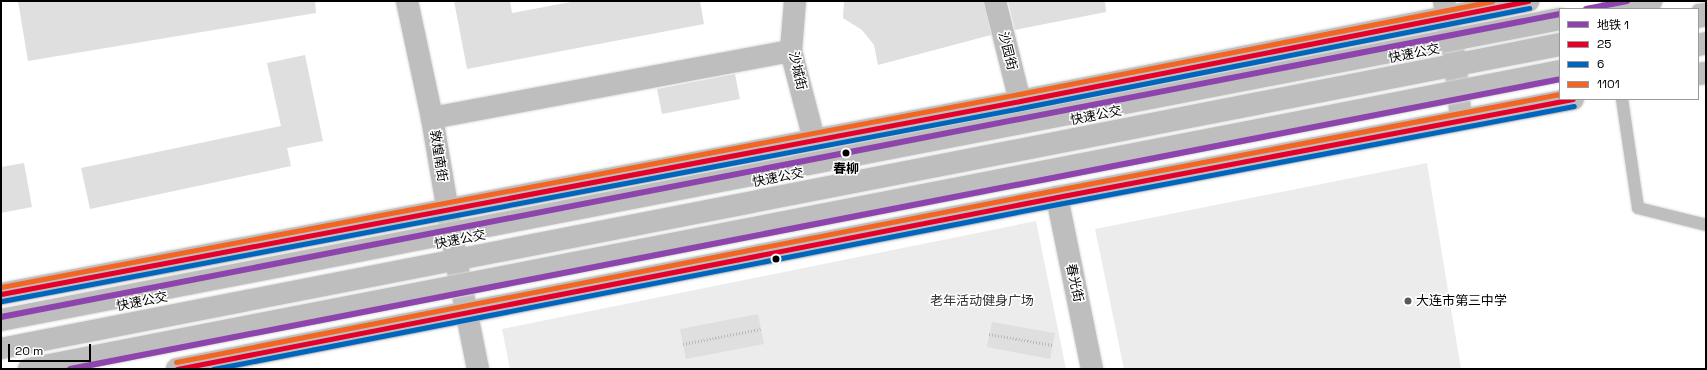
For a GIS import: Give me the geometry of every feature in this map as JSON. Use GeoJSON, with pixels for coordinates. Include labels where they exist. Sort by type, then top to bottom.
{"type":"FeatureCollection","features":[{"type":"Feature","properties":{"kind":"main road","name":"敦煌南街"},"geometry":{"type":"LineString","coordinates":[[407,1],[432,118],[456,260],[478,369]]}},
{"type":"Feature","properties":{"kind":"main road","name":"沙城街"},"geometry":{"type":"LineString","coordinates":[[795,1],[791,51],[814,139]]}},
{"type":"Feature","properties":{"kind":"main road","name":"沙园街"},"geometry":{"type":"LineString","coordinates":[[995,1],[1020,101]]}},
{"type":"Feature","properties":{"kind":"main road"},"geometry":{"type":"LineString","coordinates":[[1,294],[1020,101],[1446,9],[1528,1]]}},
{"type":"Feature","properties":{"kind":"main road"},"geometry":{"type":"LineString","coordinates":[[1615,8],[1651,1]]}},
{"type":"Feature","properties":{"kind":"main road"},"geometry":{"type":"LineString","coordinates":[[1446,9],[1455,66],[1461,120]]}},
{"type":"Feature","properties":{"kind":"main road"},"geometry":{"type":"LineString","coordinates":[[1,320],[1559,19]]}},
{"type":"Feature","properties":{"kind":"main road"},"geometry":{"type":"LineString","coordinates":[[432,118],[791,51]]}},
{"type":"Feature","properties":{"kind":"main road"},"geometry":{"type":"LineString","coordinates":[[29,369],[1559,71]]}},
{"type":"Feature","properties":{"kind":"main road"},"geometry":{"type":"LineString","coordinates":[[177,369],[466,311],[1568,100]]}},
{"type":"Feature","properties":{"kind":"main road","name":"春光街"},"geometry":{"type":"LineString","coordinates":[[1056,197],[1092,369]]}},
{"type":"Feature","properties":{"kind":"lane","name":"快速公交"},"geometry":{"type":"LineString","coordinates":[[1455,66],[1559,39]]}},
{"type":"Feature","properties":{"kind":"lane","name":"快速公交"},"geometry":{"type":"LineString","coordinates":[[1,344],[456,260],[1455,66],[1559,50]]}},
{"type":"Feature","properties":{"kind":"lane"},"geometry":{"type":"LineString","coordinates":[[1622,100],[1638,208],[1706,225]]}},
{"type":"Feature","properties":{"kind":"lane","name":"快速公交"},"geometry":{"type":"LineString","coordinates":[[1,353],[456,260]]}},
{"type":"Feature","properties":{"kind":"path"},"geometry":{"type":"LineString","coordinates":[[683,344],[761,329]]}},
{"type":"Feature","properties":{"kind":"path"},"geometry":{"type":"LineString","coordinates":[[989,334],[1053,345]]}},
{"type":"Feature","properties":{"kind":"green space"},"geometry":{"type":"Polygon","coordinates":[[[1427,163],[1461,369],[1124,369],[1095,229],[1427,163]]]}},
{"type":"Feature","properties":{"kind":"green space","name":"老年活动健身广场"},"geometry":{"type":"Polygon","coordinates":[[[1036,221],[1066,369],[510,369],[502,329],[1036,221]]]}},
{"type":"Feature","properties":{"kind":"building"},"geometry":{"type":"Polygon","coordinates":[[[18,1],[315,1],[316,13],[28,61],[18,1]]]}},
{"type":"Feature","properties":{"kind":"building"},"geometry":{"type":"Polygon","coordinates":[[[454,1],[510,1],[512,13],[576,1],[700,1],[704,24],[467,69],[454,1]]]}},
{"type":"Feature","properties":{"kind":"building"},"geometry":{"type":"Polygon","coordinates":[[[844,1],[983,1],[991,35],[878,65],[874,45],[862,30],[843,18],[844,1]]]}},
{"type":"Feature","properties":{"kind":"building"},"geometry":{"type":"Polygon","coordinates":[[[1008,1],[1105,1],[1106,12],[1015,30],[1008,1]]]}},
{"type":"Feature","properties":{"kind":"building"},"geometry":{"type":"Polygon","coordinates":[[[305,55],[323,141],[287,148],[291,166],[90,209],[81,168],[281,126],[267,63],[305,55]]]}},
{"type":"Feature","properties":{"kind":"building"},"geometry":{"type":"Polygon","coordinates":[[[735,74],[740,99],[662,114],[657,89],[735,74]]]}},
{"type":"Feature","properties":{"kind":"building"},"geometry":{"type":"Polygon","coordinates":[[[24,163],[32,207],[1,213],[1,167],[24,163]]]}},
{"type":"Feature","properties":{"kind":"building"},"geometry":{"type":"Polygon","coordinates":[[[758,314],[764,344],[686,359],[680,329],[758,314]]]}},
{"type":"Feature","properties":{"kind":"building"},"geometry":{"type":"Polygon","coordinates":[[[992,322],[1055,333],[1050,359],[987,347],[992,322]]]}},
{"type":"Feature","properties":{"kind":"metro line","name":"1"},"geometry":{"type":"LineString","coordinates":[[1591,8],[1627,1]]}},
{"type":"Feature","properties":{"kind":"metro line","name":"1"},"geometry":{"type":"LineString","coordinates":[[1,317],[1559,14]]}},
{"type":"Feature","properties":{"kind":"metro line","name":"1"},"geometry":{"type":"LineString","coordinates":[[70,369],[1559,79]]}},
{"type":"Feature","properties":{"kind":"transit line","name":"1101"},"geometry":{"type":"LineString","coordinates":[[1,287],[1019,94],[1492,1]]}},
{"type":"Feature","properties":{"kind":"transit line","name":"25"},"geometry":{"type":"LineString","coordinates":[[1,294],[1020,101],[1528,1]]}},
{"type":"Feature","properties":{"kind":"transit line","name":"6"},"geometry":{"type":"LineString","coordinates":[[2,301],[1021,108],[1529,8]]}},
{"type":"Feature","properties":{"kind":"transit line","name":"1101"},"geometry":{"type":"LineString","coordinates":[[176,362],[1056,190],[1559,94]]}},
{"type":"Feature","properties":{"kind":"transit line","name":"25"},"geometry":{"type":"LineString","coordinates":[[177,369],[1057,197],[1568,100]]}},
{"type":"Feature","properties":{"kind":"transit line","name":"6"},"geometry":{"type":"LineString","coordinates":[[213,369],[1058,204],[1574,106]]}},
{"type":"Feature","properties":{"kind":"place","name":"春柳"},"geometry":{"type":"Point","coordinates":[846,153]}},
{"type":"Feature","properties":{"kind":"place","name":"大连市第三中学"},"geometry":{"type":"Point","coordinates":[1408,301]}}]}
